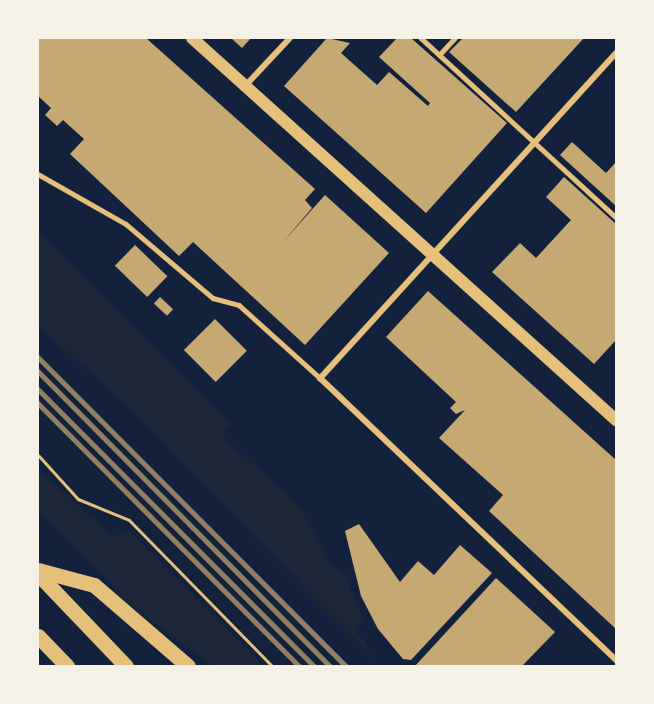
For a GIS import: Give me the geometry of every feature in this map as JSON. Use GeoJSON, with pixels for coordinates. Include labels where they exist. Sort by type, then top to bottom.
{"type":"FeatureCollection","features":[{"type":"Feature","properties":{"kind":"highway"},"geometry":{"type":"LineString","coordinates":[[38,572],[126,666]]}},
{"type":"Feature","properties":{"kind":"highway"},"geometry":{"type":"LineString","coordinates":[[38,572],[94,585],[188,666]]}},
{"type":"Feature","properties":{"kind":"highway"},"geometry":{"type":"LineString","coordinates":[[38,636],[67,666]]}},
{"type":"Feature","properties":{"kind":"main road"},"geometry":{"type":"LineString","coordinates":[[192,38],[616,420]]}},
{"type":"Feature","properties":{"kind":"street"},"geometry":{"type":"LineString","coordinates":[[246,85],[290,38]]}},
{"type":"Feature","properties":{"kind":"street"},"geometry":{"type":"LineString","coordinates":[[616,53],[320,378],[616,660]]}},
{"type":"Feature","properties":{"kind":"lane"},"geometry":{"type":"LineString","coordinates":[[421,38],[616,217]]}},
{"type":"Feature","properties":{"kind":"lane"},"geometry":{"type":"LineString","coordinates":[[439,55],[455,38]]}},
{"type":"Feature","properties":{"kind":"lane"},"geometry":{"type":"LineString","coordinates":[[38,174],[126,224],[213,298],[239,305],[320,378]]}},
{"type":"Feature","properties":{"kind":"path"},"geometry":{"type":"LineString","coordinates":[[38,455],[78,499],[129,520],[272,666]]}},
{"type":"Feature","properties":{"kind":"shaded area"},"geometry":{"type":"Polygon","coordinates":[[[38,231],[230,425],[222,436],[301,508],[329,562],[345,574],[364,621],[354,626],[376,661],[127,407],[38,325],[38,231]]]}},
{"type":"Feature","properties":{"kind":"shaded area"},"geometry":{"type":"Polygon","coordinates":[[[38,468],[110,536],[130,532],[264,666],[212,666],[138,611],[38,512],[38,468]]]}},
{"type":"Feature","properties":{"kind":"building"},"geometry":{"type":"Polygon","coordinates":[[[38,38],[146,38],[315,189],[305,200],[312,208],[283,242],[325,195],[389,253],[305,345],[193,242],[179,256],[70,154],[84,139],[63,120],[57,126],[45,115],[51,108],[38,96],[38,38]]]}},
{"type":"Feature","properties":{"kind":"building"},"geometry":{"type":"Polygon","coordinates":[[[231,38],[251,38],[242,48],[231,38]]]}},
{"type":"Feature","properties":{"kind":"building"},"geometry":{"type":"Polygon","coordinates":[[[327,38],[350,43],[341,53],[377,85],[389,72],[428,106],[430,103],[379,57],[397,38],[411,38],[507,123],[426,213],[284,86],[327,38]]]}},
{"type":"Feature","properties":{"kind":"building"},"geometry":{"type":"Polygon","coordinates":[[[463,38],[584,38],[516,112],[449,52],[463,38]]]}},
{"type":"Feature","properties":{"kind":"building"},"geometry":{"type":"Polygon","coordinates":[[[572,142],[606,173],[616,162],[616,206],[560,155],[572,142]]]}},
{"type":"Feature","properties":{"kind":"building"},"geometry":{"type":"Polygon","coordinates":[[[564,177],[616,224],[616,340],[594,364],[492,272],[520,243],[536,258],[571,220],[546,197],[564,177]]]}},
{"type":"Feature","properties":{"kind":"building"},"geometry":{"type":"Polygon","coordinates":[[[135,245],[167,276],[147,297],[115,266],[135,245]]]}},
{"type":"Feature","properties":{"kind":"building"},"geometry":{"type":"Polygon","coordinates":[[[428,291],[616,460],[616,629],[489,511],[503,495],[439,438],[465,410],[456,414],[450,408],[456,402],[386,337],[428,291]]]}},
{"type":"Feature","properties":{"kind":"building"},"geometry":{"type":"Polygon","coordinates":[[[160,297],[173,309],[167,316],[154,304],[160,297]]]}},
{"type":"Feature","properties":{"kind":"building"},"geometry":{"type":"Polygon","coordinates":[[[215,319],[247,351],[216,382],[184,350],[215,319]]]}},
{"type":"Feature","properties":{"kind":"building"},"geometry":{"type":"Polygon","coordinates":[[[359,524],[400,582],[418,561],[434,575],[460,545],[492,573],[411,660],[403,659],[378,629],[361,596],[345,531],[359,524]]]}},
{"type":"Feature","properties":{"kind":"building"},"geometry":{"type":"Polygon","coordinates":[[[496,578],[555,632],[522,666],[415,666],[496,578]]]}},
{"type":"Feature","properties":{"kind":"railway"},"geometry":{"type":"LineString","coordinates":[[38,357],[346,666]]}},
{"type":"Feature","properties":{"kind":"railway"},"geometry":{"type":"LineString","coordinates":[[38,371],[330,666]]}},
{"type":"Feature","properties":{"kind":"railway"},"geometry":{"type":"LineString","coordinates":[[38,389],[314,666]]}},
{"type":"Feature","properties":{"kind":"railway"},"geometry":{"type":"LineString","coordinates":[[38,403],[299,666]]}}]}
